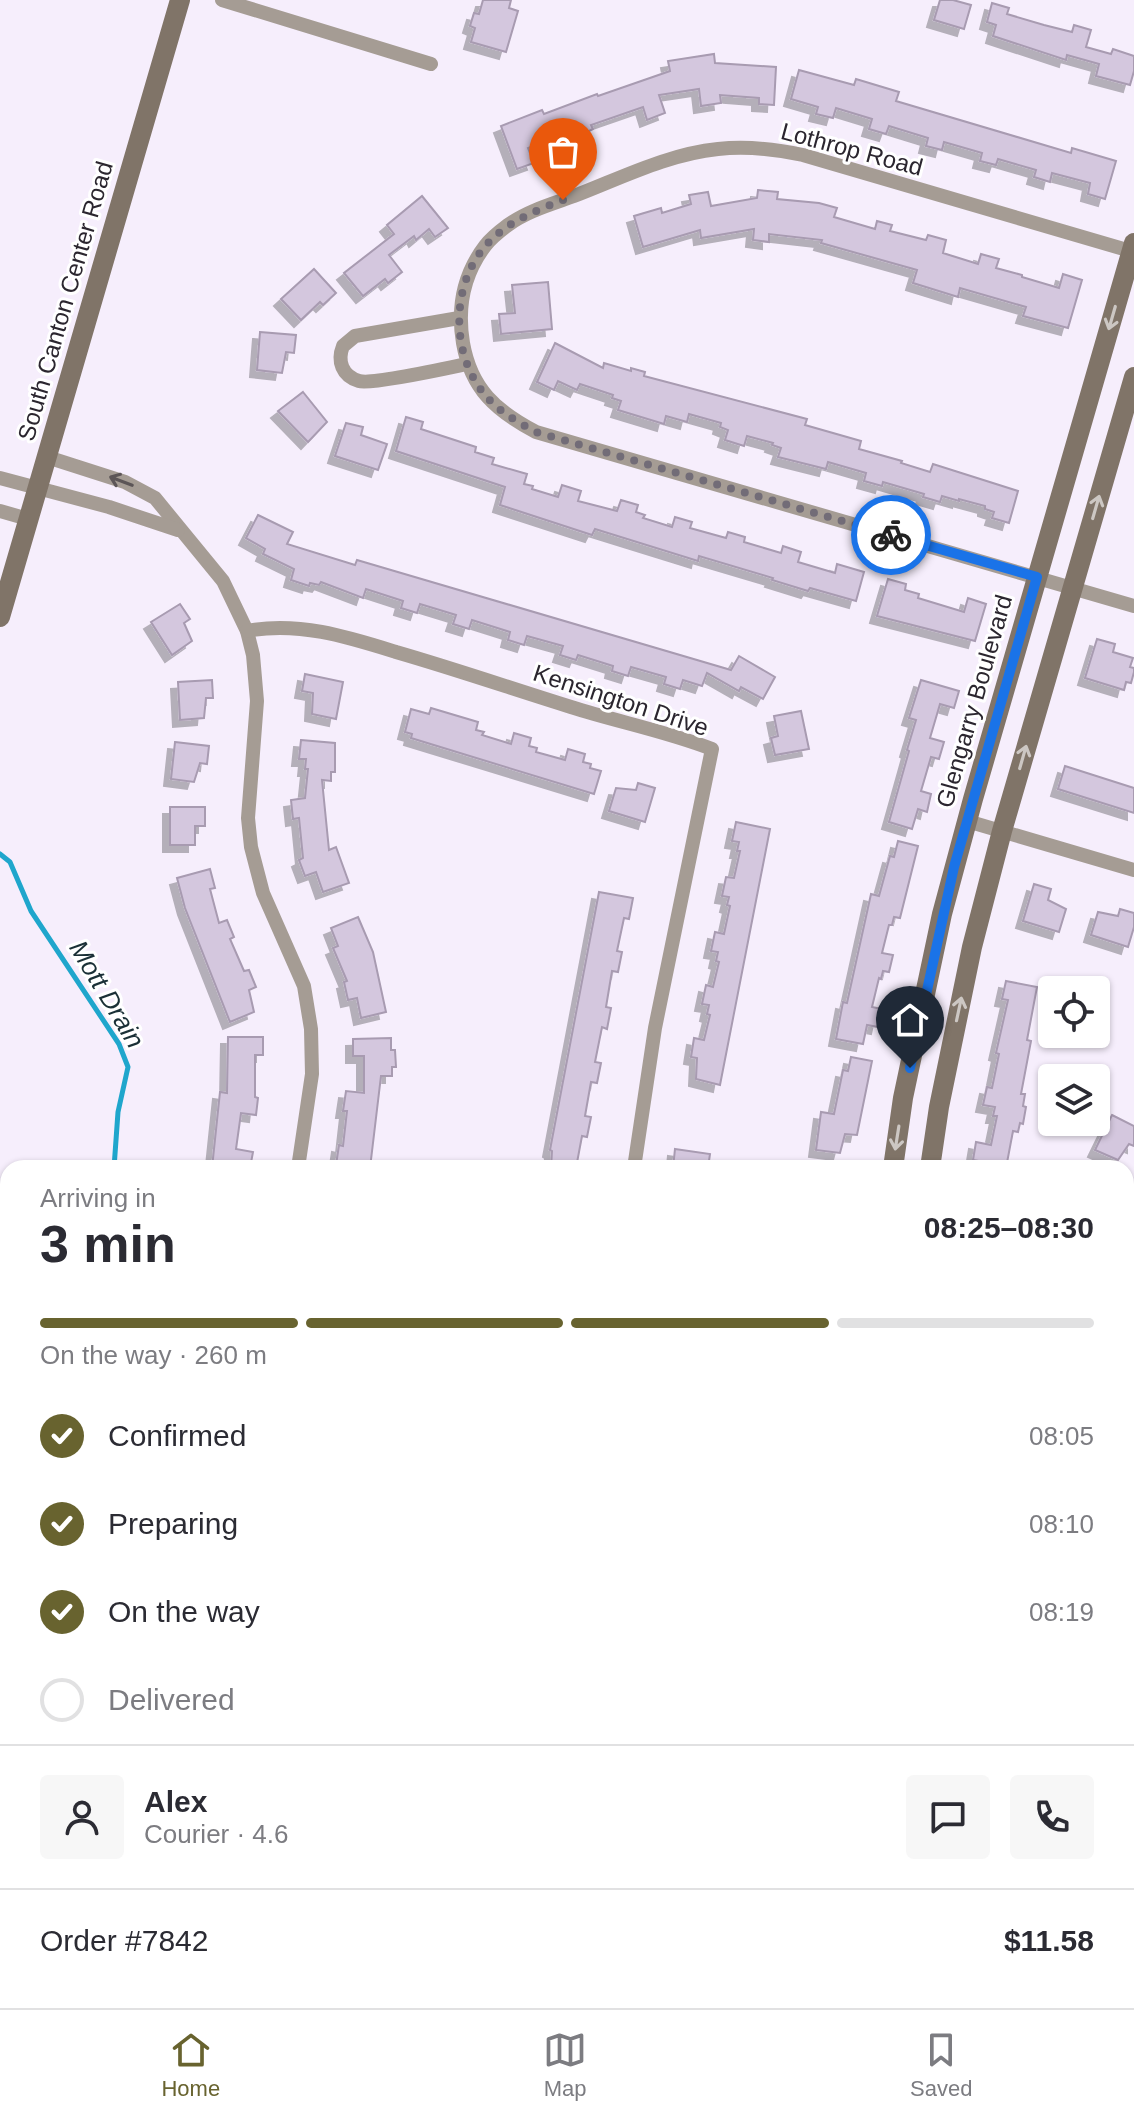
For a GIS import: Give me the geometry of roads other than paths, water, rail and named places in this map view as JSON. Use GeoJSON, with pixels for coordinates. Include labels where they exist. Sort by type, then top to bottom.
{"type":"FeatureCollection","features":[{"type":"Feature","properties":{"kind":"street","name":"South Canton Center Road"},"geometry":{"type":"LineString","coordinates":[[0,617],[180,0]]}},
{"type":"Feature","properties":{"kind":"street"},"geometry":{"type":"LineString","coordinates":[[222,0],[431,64]]}},
{"type":"Feature","properties":{"kind":"street","name":"Lothrop Road"},"geometry":{"type":"LineString","coordinates":[[459,318],[467,277],[487,244],[508,224],[662,161],[718,149],[759,148],[803,155],[1133,249]]}},
{"type":"Feature","properties":{"kind":"street","name":"Glengarry Boulevard"},"geometry":{"type":"LineString","coordinates":[[894,1160],[903,1098],[942,914],[1133,249]]}},
{"type":"Feature","properties":{"kind":"street"},"geometry":{"type":"LineString","coordinates":[[467,364],[364,382],[347,376],[341,364],[343,346],[355,336],[459,318],[467,364],[478,386],[494,405],[536,432],[1134,606]]}},
{"type":"Feature","properties":{"kind":"street"},"geometry":{"type":"LineString","coordinates":[[931,1160],[972,947],[1002,831],[1134,377]]}},
{"type":"Feature","properties":{"kind":"street"},"geometry":{"type":"LineString","coordinates":[[47,457],[125,482],[155,498],[178,530],[223,581],[247,631],[253,655],[257,701],[248,818],[251,847],[263,893],[304,986],[311,1029],[312,1074],[299,1160]]}},
{"type":"Feature","properties":{"kind":"street"},"geometry":{"type":"LineString","coordinates":[[0,478],[109,507],[178,530]]}},
{"type":"Feature","properties":{"kind":"street"},"geometry":{"type":"LineString","coordinates":[[0,511],[28,519]]}},
{"type":"Feature","properties":{"kind":"street","name":"Kensington Drive"},"geometry":{"type":"LineString","coordinates":[[247,631],[265,628],[328,631],[572,708],[676,735],[712,749],[655,1028],[635,1160]]}},
{"type":"Feature","properties":{"kind":"street"},"geometry":{"type":"LineString","coordinates":[[967,821],[1134,870]]}},
{"type":"Feature","properties":{"kind":"street"},"geometry":{"type":"LineString","coordinates":[[916,1038],[952,1044]]}},
{"type":"Feature","properties":{"kind":"waterway","name":"Mott Drain"},"geometry":{"type":"LineString","coordinates":[[0,854],[10,862],[31,911],[119,1044],[128,1067],[118,1112],[115,1160]]}}]}
